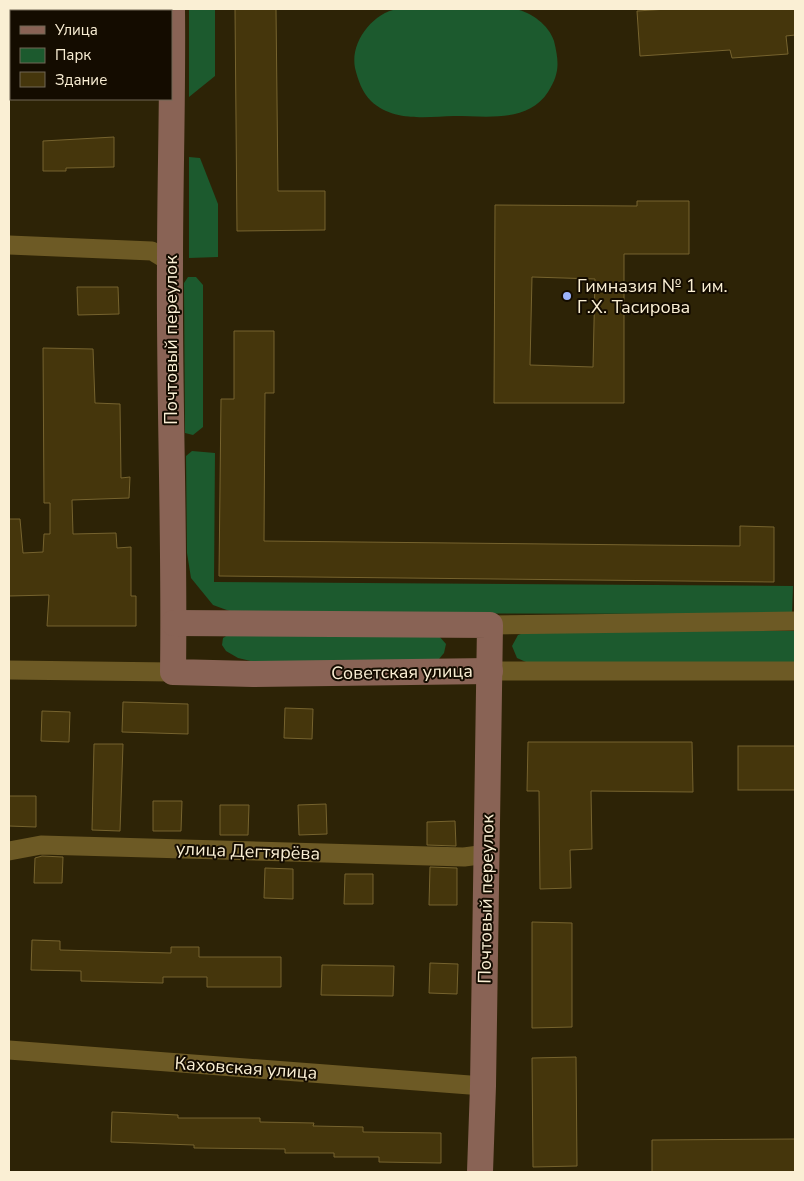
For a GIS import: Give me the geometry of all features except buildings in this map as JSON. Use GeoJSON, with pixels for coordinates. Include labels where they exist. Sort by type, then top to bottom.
{"type":"FeatureCollection","features":[{"type":"Feature","properties":{"kind":"main road","name":"Почтовый переулок"},"geometry":{"type":"LineString","coordinates":[[172,9],[173,80],[170,262],[173,672]]}},
{"type":"Feature","properties":{"kind":"main road"},"geometry":{"type":"LineString","coordinates":[[174,623],[490,625]]}},
{"type":"Feature","properties":{"kind":"main road","name":"Почтовый переулок"},"geometry":{"type":"LineString","coordinates":[[480,1172],[490,625]]}},
{"type":"Feature","properties":{"kind":"main road","name":"Советская улица"},"geometry":{"type":"LineString","coordinates":[[173,672],[253,674],[490,671]]}},
{"type":"Feature","properties":{"kind":"street"},"geometry":{"type":"LineString","coordinates":[[9,246],[152,251],[170,262]]}},
{"type":"Feature","properties":{"kind":"street"},"geometry":{"type":"LineString","coordinates":[[490,625],[795,621]]}},
{"type":"Feature","properties":{"kind":"street","name":"Советская улица"},"geometry":{"type":"LineString","coordinates":[[9,670],[173,672]]}},
{"type":"Feature","properties":{"kind":"street","name":"Советская улица"},"geometry":{"type":"LineString","coordinates":[[490,671],[795,671]]}},
{"type":"Feature","properties":{"kind":"street","name":"улица Дегтярёва"},"geometry":{"type":"LineString","coordinates":[[9,851],[41,845],[464,858],[487,854]]}},
{"type":"Feature","properties":{"kind":"street","name":"Каховская улица"},"geometry":{"type":"LineString","coordinates":[[9,1050],[483,1086]]}},
{"type":"Feature","properties":{"kind":"green space"},"geometry":{"type":"Polygon","coordinates":[[[189,9],[215,9],[215,76],[189,97],[189,9]]]}},
{"type":"Feature","properties":{"kind":"green space"},"geometry":{"type":"Polygon","coordinates":[[[397,9],[515,9],[527,13],[539,20],[552,35],[557,55],[555,79],[540,102],[530,109],[506,116],[411,117],[389,112],[371,101],[363,90],[355,68],[354,58],[356,48],[365,30],[380,16],[397,9]]]}},
{"type":"Feature","properties":{"kind":"green space"},"geometry":{"type":"Polygon","coordinates":[[[189,157],[200,158],[218,204],[218,257],[189,258],[189,157]]]}},
{"type":"Feature","properties":{"kind":"green space"},"geometry":{"type":"Polygon","coordinates":[[[188,277],[196,277],[203,285],[203,427],[193,435],[185,433],[184,283],[188,277]]]}},
{"type":"Feature","properties":{"kind":"green space"},"geometry":{"type":"Polygon","coordinates":[[[192,451],[215,453],[214,582],[793,586],[792,614],[235,613],[213,605],[191,578],[187,553],[186,456],[192,451]]]}},
{"type":"Feature","properties":{"kind":"green space"},"geometry":{"type":"Polygon","coordinates":[[[529,631],[795,631],[795,662],[526,662],[517,658],[512,646],[518,635],[529,631]]]}},
{"type":"Feature","properties":{"kind":"green space"},"geometry":{"type":"Polygon","coordinates":[[[228,635],[439,636],[446,644],[444,653],[439,659],[272,666],[238,658],[226,651],[222,645],[223,638],[228,635]]]}},
{"type":"Feature","properties":{"kind":"place","name":"Гимназия № 1 им. Г.Х. Тасирова"},"geometry":{"type":"Point","coordinates":[567,296]}}]}
